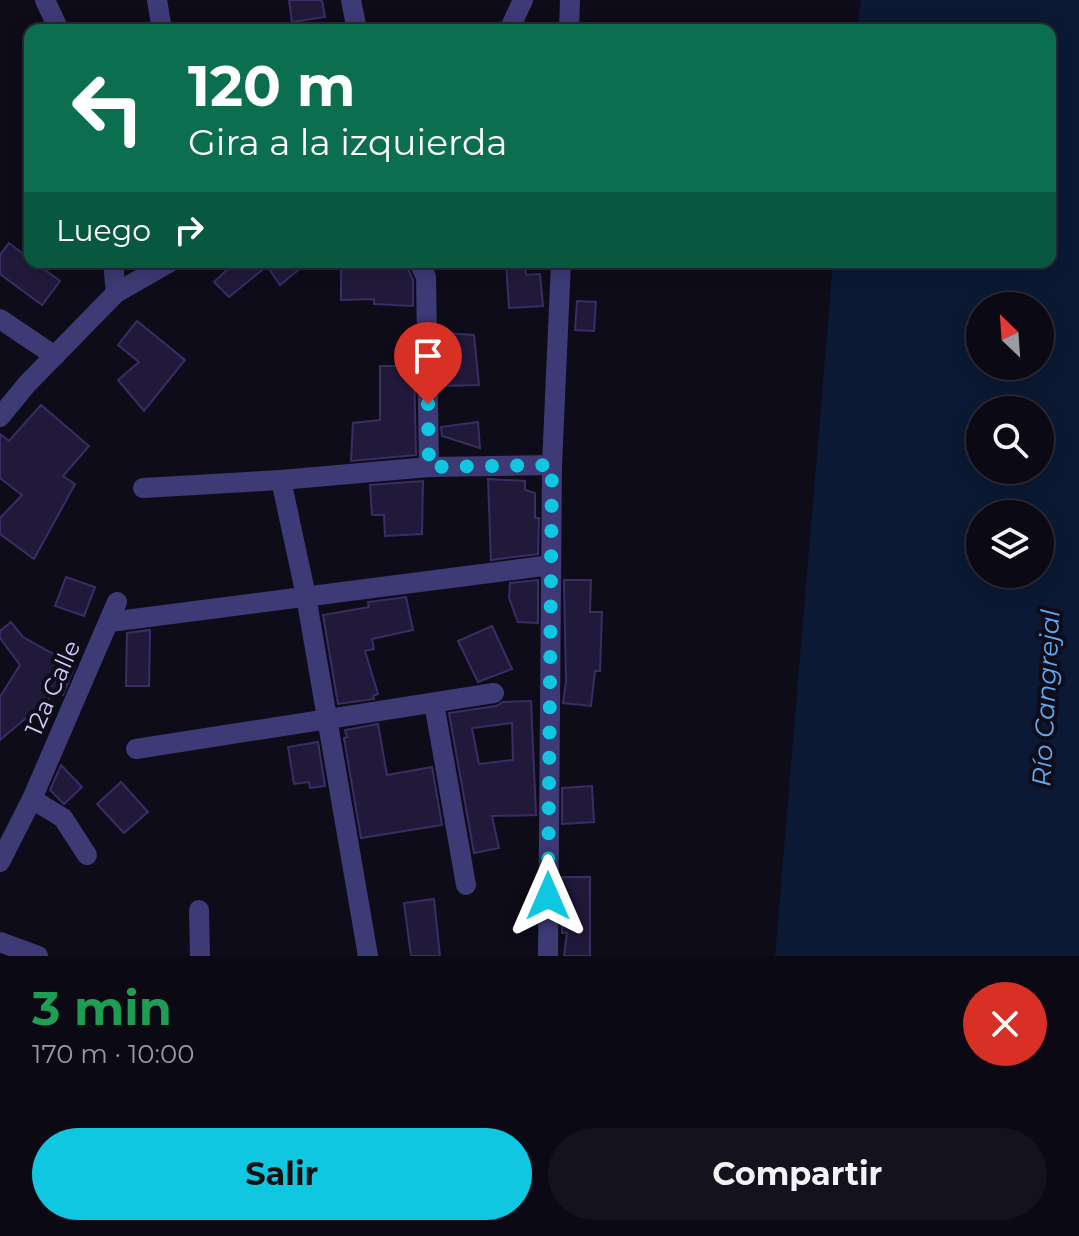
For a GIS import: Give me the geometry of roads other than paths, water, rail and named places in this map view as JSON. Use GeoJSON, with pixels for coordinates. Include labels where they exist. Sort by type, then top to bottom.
{"type":"FeatureCollection","features":[{"type":"Feature","properties":{"kind":"street"},"geometry":{"type":"LineString","coordinates":[[157,0],[161,24]]}},
{"type":"Feature","properties":{"kind":"street"},"geometry":{"type":"LineString","coordinates":[[351,0],[356,24]]}},
{"type":"Feature","properties":{"kind":"street"},"geometry":{"type":"LineString","coordinates":[[512,24],[523,0]]}},
{"type":"Feature","properties":{"kind":"street"},"geometry":{"type":"LineString","coordinates":[[569,24],[570,0]]}},
{"type":"Feature","properties":{"kind":"street"},"geometry":{"type":"LineString","coordinates":[[47,1],[57,24]]}},
{"type":"Feature","properties":{"kind":"street"},"geometry":{"type":"LineString","coordinates":[[114,268],[116,293]]}},
{"type":"Feature","properties":{"kind":"street"},"geometry":{"type":"LineString","coordinates":[[0,417],[116,293],[160,268]]}},
{"type":"Feature","properties":{"kind":"street"},"geometry":{"type":"LineString","coordinates":[[422,268],[426,277],[429,467]]}},
{"type":"Feature","properties":{"kind":"street"},"geometry":{"type":"LineString","coordinates":[[548,956],[552,465],[561,268]]}},
{"type":"Feature","properties":{"kind":"street"},"geometry":{"type":"LineString","coordinates":[[0,319],[55,356]]}},
{"type":"Feature","properties":{"kind":"street"},"geometry":{"type":"LineString","coordinates":[[143,488],[429,467],[552,465]]}},
{"type":"Feature","properties":{"kind":"street"},"geometry":{"type":"LineString","coordinates":[[281,480],[306,596],[368,956]]}},
{"type":"Feature","properties":{"kind":"street"},"geometry":{"type":"LineString","coordinates":[[110,622],[551,565]]}},
{"type":"Feature","properties":{"kind":"street","name":"12a Calle"},"geometry":{"type":"LineString","coordinates":[[0,862],[32,799],[117,602]]}},
{"type":"Feature","properties":{"kind":"street"},"geometry":{"type":"LineString","coordinates":[[136,749],[494,693]]}},
{"type":"Feature","properties":{"kind":"street"},"geometry":{"type":"LineString","coordinates":[[434,703],[466,885]]}},
{"type":"Feature","properties":{"kind":"street"},"geometry":{"type":"LineString","coordinates":[[32,799],[63,818],[87,855]]}},
{"type":"Feature","properties":{"kind":"street"},"geometry":{"type":"LineString","coordinates":[[199,910],[200,956]]}},
{"type":"Feature","properties":{"kind":"street"},"geometry":{"type":"LineString","coordinates":[[0,942],[38,956]]}},
{"type":"Feature","properties":{"kind":"water","name":"Río Cangrejal"},"geometry":{"type":"Polygon","coordinates":[[[861,0],[1079,0],[1079,956],[775,956],[832,268],[1056,268],[1056,24],[858,24],[861,0]]]}}]}
